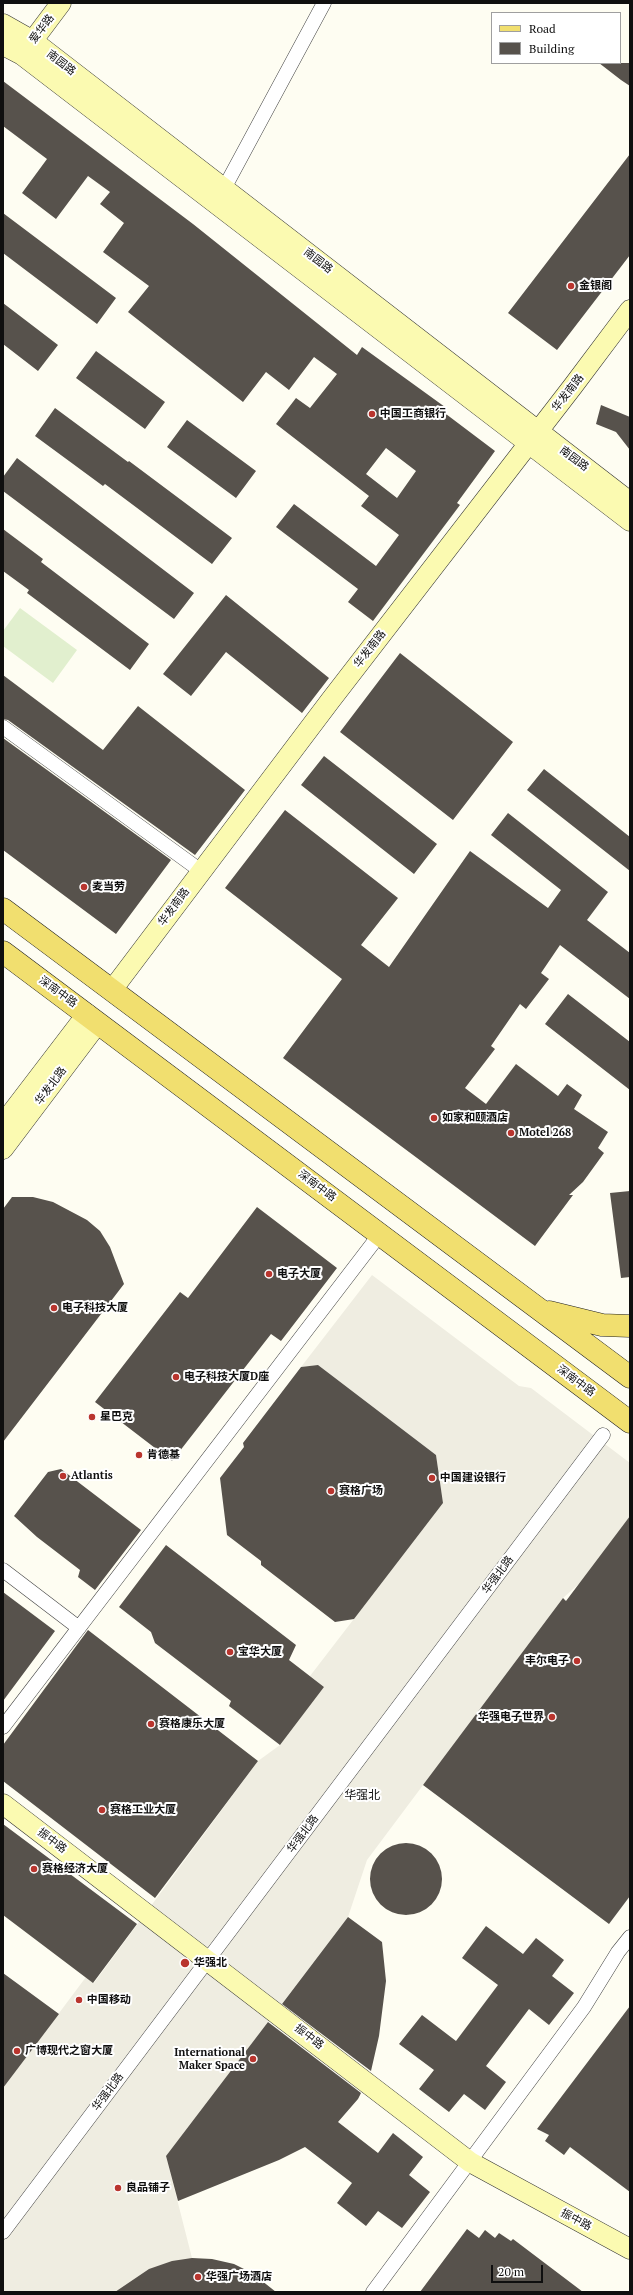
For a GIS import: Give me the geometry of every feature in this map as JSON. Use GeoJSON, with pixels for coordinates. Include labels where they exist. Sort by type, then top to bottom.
{"type":"FeatureCollection","features":[{"type":"Feature","properties":{"kind":"main road","name":"爱华路"},"geometry":{"type":"LineString","coordinates":[[27,48],[61,3]]}},
{"type":"Feature","properties":{"kind":"main road","name":"南园路"},"geometry":{"type":"LineString","coordinates":[[3,24],[27,48],[533,437],[630,521]]}},
{"type":"Feature","properties":{"kind":"main road","name":"南园路"},"geometry":{"type":"LineString","coordinates":[[3,45],[27,48]]}},
{"type":"Feature","properties":{"kind":"main road","name":"华发南路"},"geometry":{"type":"LineString","coordinates":[[112,990],[201,871],[630,310]]}},
{"type":"Feature","properties":{"kind":"main road","name":"南园路"},"geometry":{"type":"LineString","coordinates":[[533,437],[630,502]]}},
{"type":"Feature","properties":{"kind":"main road"},"geometry":{"type":"LineString","coordinates":[[3,909],[630,1377]]}},
{"type":"Feature","properties":{"kind":"main road","name":"深南中路"},"geometry":{"type":"LineString","coordinates":[[3,952],[630,1422]]}},
{"type":"Feature","properties":{"kind":"main road","name":"华发北路"},"geometry":{"type":"LineString","coordinates":[[3,1124],[93,1018]]}},
{"type":"Feature","properties":{"kind":"main road","name":"华发北路"},"geometry":{"type":"LineString","coordinates":[[3,1149],[93,1018]]}},
{"type":"Feature","properties":{"kind":"main road"},"geometry":{"type":"LineString","coordinates":[[537,1308],[585,1322],[630,1326]]}},
{"type":"Feature","properties":{"kind":"main road","name":"振中路"},"geometry":{"type":"LineString","coordinates":[[3,1804],[470,2162],[630,2249]]}},
{"type":"Feature","properties":{"kind":"street"},"geometry":{"type":"LineString","coordinates":[[220,196],[324,3]]}},
{"type":"Feature","properties":{"kind":"street"},"geometry":{"type":"LineString","coordinates":[[3,727],[201,871]]}},
{"type":"Feature","properties":{"kind":"street"},"geometry":{"type":"LineString","coordinates":[[3,1727],[380,1234]]}},
{"type":"Feature","properties":{"kind":"street","name":"华强北路"},"geometry":{"type":"LineString","coordinates":[[3,2232],[603,1435]]}},
{"type":"Feature","properties":{"kind":"street"},"geometry":{"type":"LineString","coordinates":[[3,1570],[79,1628]]}},
{"type":"Feature","properties":{"kind":"street"},"geometry":{"type":"LineString","coordinates":[[373,2292],[584,2007],[630,1937]]}},
{"type":"Feature","properties":{"kind":"green space"},"geometry":{"type":"Polygon","coordinates":[[[20,608],[77,650],[53,683],[3,646],[3,631],[20,608]]]}},
{"type":"Feature","properties":{"kind":"shaded area"},"geometry":{"type":"Polygon","coordinates":[[[372,1275],[519,1386],[531,1388],[630,1463],[630,1516],[581,1582],[563,1598],[367,1860],[348,1917],[166,2156],[192,2258],[121,2292],[3,2292],[3,2088],[86,1977],[94,1983],[258,1761],[280,1745],[324,1687],[310,1676],[443,1503],[436,1455],[318,1365],[301,1367],[372,1275]]]}},
{"type":"Feature","properties":{"kind":"building"},"geometry":{"type":"Polygon","coordinates":[[[630,63],[630,86],[600,64],[630,63]]]}},
{"type":"Feature","properties":{"kind":"building"},"geometry":{"type":"Polygon","coordinates":[[[3,81],[193,224],[357,355],[362,347],[445,407],[442,411],[495,451],[457,503],[460,505],[373,621],[348,602],[358,589],[276,527],[294,504],[376,566],[399,535],[361,506],[369,496],[276,424],[296,398],[310,408],[337,374],[314,357],[289,390],[266,372],[243,402],[128,312],[149,286],[103,252],[124,223],[100,204],[110,192],[88,176],[56,219],[22,193],[47,159],[3,126],[3,81]],[[386,448],[366,474],[397,498],[416,471],[386,448]]]}},
{"type":"Feature","properties":{"kind":"building"},"geometry":{"type":"Polygon","coordinates":[[[630,154],[630,255],[557,350],[508,313],[630,154]]]}},
{"type":"Feature","properties":{"kind":"building"},"geometry":{"type":"Polygon","coordinates":[[[3,213],[116,298],[97,324],[3,253],[3,213]]]}},
{"type":"Feature","properties":{"kind":"building"},"geometry":{"type":"Polygon","coordinates":[[[3,303],[58,345],[38,371],[3,344],[3,303]]]}},
{"type":"Feature","properties":{"kind":"building"},"geometry":{"type":"Polygon","coordinates":[[[96,351],[165,402],[145,429],[76,378],[96,351]]]}},
{"type":"Feature","properties":{"kind":"building"},"geometry":{"type":"Polygon","coordinates":[[[601,405],[630,417],[630,450],[616,432],[596,424],[601,405]]]}},
{"type":"Feature","properties":{"kind":"building"},"geometry":{"type":"Polygon","coordinates":[[[55,408],[232,538],[212,564],[105,484],[103,486],[35,436],[55,408]]]}},
{"type":"Feature","properties":{"kind":"building"},"geometry":{"type":"Polygon","coordinates":[[[187,420],[256,471],[236,498],[167,447],[187,420]]]}},
{"type":"Feature","properties":{"kind":"building"},"geometry":{"type":"Polygon","coordinates":[[[17,458],[194,593],[174,619],[3,491],[3,477],[17,458]]]}},
{"type":"Feature","properties":{"kind":"building"},"geometry":{"type":"Polygon","coordinates":[[[3,529],[43,559],[41,562],[149,644],[130,670],[27,593],[29,590],[3,571],[3,529]]]}},
{"type":"Feature","properties":{"kind":"building"},"geometry":{"type":"Polygon","coordinates":[[[226,595],[329,678],[302,713],[226,652],[191,696],[163,674],[226,595]]]}},
{"type":"Feature","properties":{"kind":"building"},"geometry":{"type":"Polygon","coordinates":[[[400,653],[513,742],[453,820],[340,732],[400,653]]]}},
{"type":"Feature","properties":{"kind":"building"},"geometry":{"type":"Polygon","coordinates":[[[3,675],[103,750],[138,706],[245,790],[195,855],[8,720],[3,719],[3,675]]]}},
{"type":"Feature","properties":{"kind":"building"},"geometry":{"type":"Polygon","coordinates":[[[3,738],[171,860],[116,934],[3,850],[3,738]]]}},
{"type":"Feature","properties":{"kind":"building"},"geometry":{"type":"Polygon","coordinates":[[[324,756],[437,844],[414,874],[301,785],[324,756]]]}},
{"type":"Feature","properties":{"kind":"building"},"geometry":{"type":"Polygon","coordinates":[[[544,769],[630,837],[630,871],[527,790],[544,769]]]}},
{"type":"Feature","properties":{"kind":"building"},"geometry":{"type":"Polygon","coordinates":[[[285,810],[398,898],[361,945],[389,967],[470,851],[548,908],[561,890],[491,835],[508,813],[608,892],[587,920],[630,953],[630,999],[560,945],[541,973],[549,979],[526,1009],[520,1004],[491,1046],[495,1049],[465,1088],[486,1104],[516,1064],[558,1096],[567,1084],[582,1095],[574,1109],[608,1132],[598,1148],[604,1153],[583,1182],[569,1195],[573,1195],[535,1246],[283,1058],[342,979],[225,888],[285,810]]]}},
{"type":"Feature","properties":{"kind":"building"},"geometry":{"type":"Polygon","coordinates":[[[568,994],[630,1042],[630,1090],[545,1024],[568,994]]]}},
{"type":"Feature","properties":{"kind":"building"},"geometry":{"type":"Polygon","coordinates":[[[630,1191],[630,1277],[621,1278],[610,1193],[630,1191]]]}},
{"type":"Feature","properties":{"kind":"building","name":"电子科技大厦"},"geometry":{"type":"Polygon","coordinates":[[[12,1197],[33,1197],[53,1202],[87,1220],[100,1231],[110,1247],[124,1284],[3,1442],[3,1209],[12,1197]]]}},
{"type":"Feature","properties":{"kind":"building"},"geometry":{"type":"Polygon","coordinates":[[[257,1207],[337,1268],[281,1341],[271,1334],[172,1461],[95,1402],[180,1292],[188,1298],[257,1207]]]}},
{"type":"Feature","properties":{"kind":"building","name":"赛格广场"},"geometry":{"type":"Polygon","coordinates":[[[318,1365],[436,1455],[443,1503],[354,1619],[335,1622],[261,1565],[261,1561],[227,1535],[220,1478],[244,1447],[243,1443],[301,1367],[318,1365]]]}},
{"type":"Feature","properties":{"kind":"building"},"geometry":{"type":"Polygon","coordinates":[[[61,1469],[141,1530],[95,1590],[78,1577],[80,1570],[37,1537],[14,1516],[48,1472],[61,1469]]]}},
{"type":"Feature","properties":{"kind":"building","name":"华强电子世界"},"geometry":{"type":"Polygon","coordinates":[[[630,1516],[630,1896],[609,1924],[423,1785],[563,1598],[566,1601],[630,1516]]]}},
{"type":"Feature","properties":{"kind":"building","name":"宝华大厦"},"geometry":{"type":"Polygon","coordinates":[[[166,1545],[296,1645],[289,1660],[324,1687],[280,1745],[229,1706],[231,1701],[155,1643],[151,1632],[119,1607],[166,1545]]]}},
{"type":"Feature","properties":{"kind":"building"},"geometry":{"type":"Polygon","coordinates":[[[3,1592],[55,1631],[3,1701],[3,1592]]]}},
{"type":"Feature","properties":{"kind":"building"},"geometry":{"type":"Polygon","coordinates":[[[88,1630],[258,1761],[155,1898],[3,1781],[3,1745],[88,1630]]]}},
{"type":"Feature","properties":{"kind":"building","name":"赛格经济大厦"},"geometry":{"type":"Polygon","coordinates":[[[3,1824],[137,1924],[93,1983],[3,1915],[3,1824]]]}},
{"type":"Feature","properties":{"kind":"building"},"geometry":{"type":"Polygon","coordinates":[[[406,1843],[426,1849],[436,1859],[442,1879],[436,1899],[426,1909],[406,1915],[386,1909],[376,1899],[370,1879],[376,1859],[386,1849],[406,1843]]]}},
{"type":"Feature","properties":{"kind":"building"},"geometry":{"type":"Polygon","coordinates":[[[348,1917],[382,1942],[386,1981],[379,2036],[371,2071],[282,2004],[348,1917]]]}},
{"type":"Feature","properties":{"kind":"building"},"geometry":{"type":"Polygon","coordinates":[[[486,1926],[523,1954],[536,1938],[564,1960],[552,1976],[574,1993],[549,2025],[529,2009],[486,2066],[506,2082],[485,2110],[464,2094],[449,2112],[419,2089],[434,2070],[399,2044],[422,2015],[456,2041],[498,1985],[462,1958],[486,1926]]]}},
{"type":"Feature","properties":{"kind":"building","name":"广博现代之窗大厦"},"geometry":{"type":"Polygon","coordinates":[[[3,1973],[59,2014],[3,2088],[3,1973]]]}},
{"type":"Feature","properties":{"kind":"building"},"geometry":{"type":"Polygon","coordinates":[[[630,2006],[630,2192],[570,2147],[564,2155],[545,2141],[549,2135],[537,2129],[630,2006]]]}},
{"type":"Feature","properties":{"kind":"building"},"geometry":{"type":"Polygon","coordinates":[[[268,2022],[361,2093],[358,2099],[338,2122],[378,2153],[393,2133],[423,2157],[409,2175],[430,2192],[402,2228],[378,2211],[366,2226],[337,2203],[352,2183],[305,2147],[279,2160],[178,2201],[166,2156],[268,2022]]]}},
{"type":"Feature","properties":{"kind":"building"},"geometry":{"type":"Polygon","coordinates":[[[467,2229],[479,2238],[485,2230],[495,2238],[499,2233],[511,2241],[513,2239],[583,2292],[420,2292],[467,2229]]]}},
{"type":"Feature","properties":{"kind":"building","name":"华强广场酒店"},"geometry":{"type":"Polygon","coordinates":[[[192,2258],[212,2259],[234,2264],[252,2273],[276,2292],[115,2292],[149,2269],[172,2261],[192,2258]]]}},
{"type":"Feature","properties":{"kind":"place","name":"金银阁"},"geometry":{"type":"Point","coordinates":[571,286]}},
{"type":"Feature","properties":{"kind":"place","name":"中国工商银行"},"geometry":{"type":"Point","coordinates":[372,414]}},
{"type":"Feature","properties":{"kind":"place","name":"麦当劳"},"geometry":{"type":"Point","coordinates":[84,887]}},
{"type":"Feature","properties":{"kind":"place","name":"如家和颐酒店"},"geometry":{"type":"Point","coordinates":[434,1118]}},
{"type":"Feature","properties":{"kind":"place","name":"Motel 268"},"geometry":{"type":"Point","coordinates":[511,1133]}},
{"type":"Feature","properties":{"kind":"place","name":"电子大厦"},"geometry":{"type":"Point","coordinates":[269,1274]}},
{"type":"Feature","properties":{"kind":"place","name":"电子科技大厦"},"geometry":{"type":"Point","coordinates":[54,1308]}},
{"type":"Feature","properties":{"kind":"place","name":"电子科技大厦D座"},"geometry":{"type":"Point","coordinates":[176,1377]}},
{"type":"Feature","properties":{"kind":"place","name":"星巴克"},"geometry":{"type":"Point","coordinates":[92,1417]}},
{"type":"Feature","properties":{"kind":"place","name":"肯德基"},"geometry":{"type":"Point","coordinates":[139,1455]}},
{"type":"Feature","properties":{"kind":"place","name":"Atlantis"},"geometry":{"type":"Point","coordinates":[63,1476]}},
{"type":"Feature","properties":{"kind":"place","name":"中国建设银行"},"geometry":{"type":"Point","coordinates":[432,1478]}},
{"type":"Feature","properties":{"kind":"place","name":"赛格广场"},"geometry":{"type":"Point","coordinates":[331,1491]}},
{"type":"Feature","properties":{"kind":"place","name":"宝华大厦"},"geometry":{"type":"Point","coordinates":[230,1652]}},
{"type":"Feature","properties":{"kind":"place","name":"丰尔电子"},"geometry":{"type":"Point","coordinates":[577,1661]}},
{"type":"Feature","properties":{"kind":"place","name":"华强电子世界"},"geometry":{"type":"Point","coordinates":[552,1717]}},
{"type":"Feature","properties":{"kind":"place","name":"赛格康乐大厦"},"geometry":{"type":"Point","coordinates":[151,1724]}},
{"type":"Feature","properties":{"kind":"place","name":"赛格工业大厦"},"geometry":{"type":"Point","coordinates":[102,1810]}},
{"type":"Feature","properties":{"kind":"place","name":"赛格经济大厦"},"geometry":{"type":"Point","coordinates":[34,1869]}},
{"type":"Feature","properties":{"kind":"place","name":"华强北"},"geometry":{"type":"Point","coordinates":[185,1963]}},
{"type":"Feature","properties":{"kind":"place","name":"中国移动"},"geometry":{"type":"Point","coordinates":[79,2000]}},
{"type":"Feature","properties":{"kind":"place","name":"广博现代之窗大厦"},"geometry":{"type":"Point","coordinates":[17,2051]}},
{"type":"Feature","properties":{"kind":"place","name":"International Maker Space"},"geometry":{"type":"Point","coordinates":[253,2059]}},
{"type":"Feature","properties":{"kind":"place","name":"良品铺子"},"geometry":{"type":"Point","coordinates":[118,2188]}},
{"type":"Feature","properties":{"kind":"place","name":"华强广场酒店"},"geometry":{"type":"Point","coordinates":[198,2277]}},
{"type":"Feature","properties":{"kind":"district","name":"华强北"},"geometry":{"type":"Point","coordinates":[362,1796]}}]}
